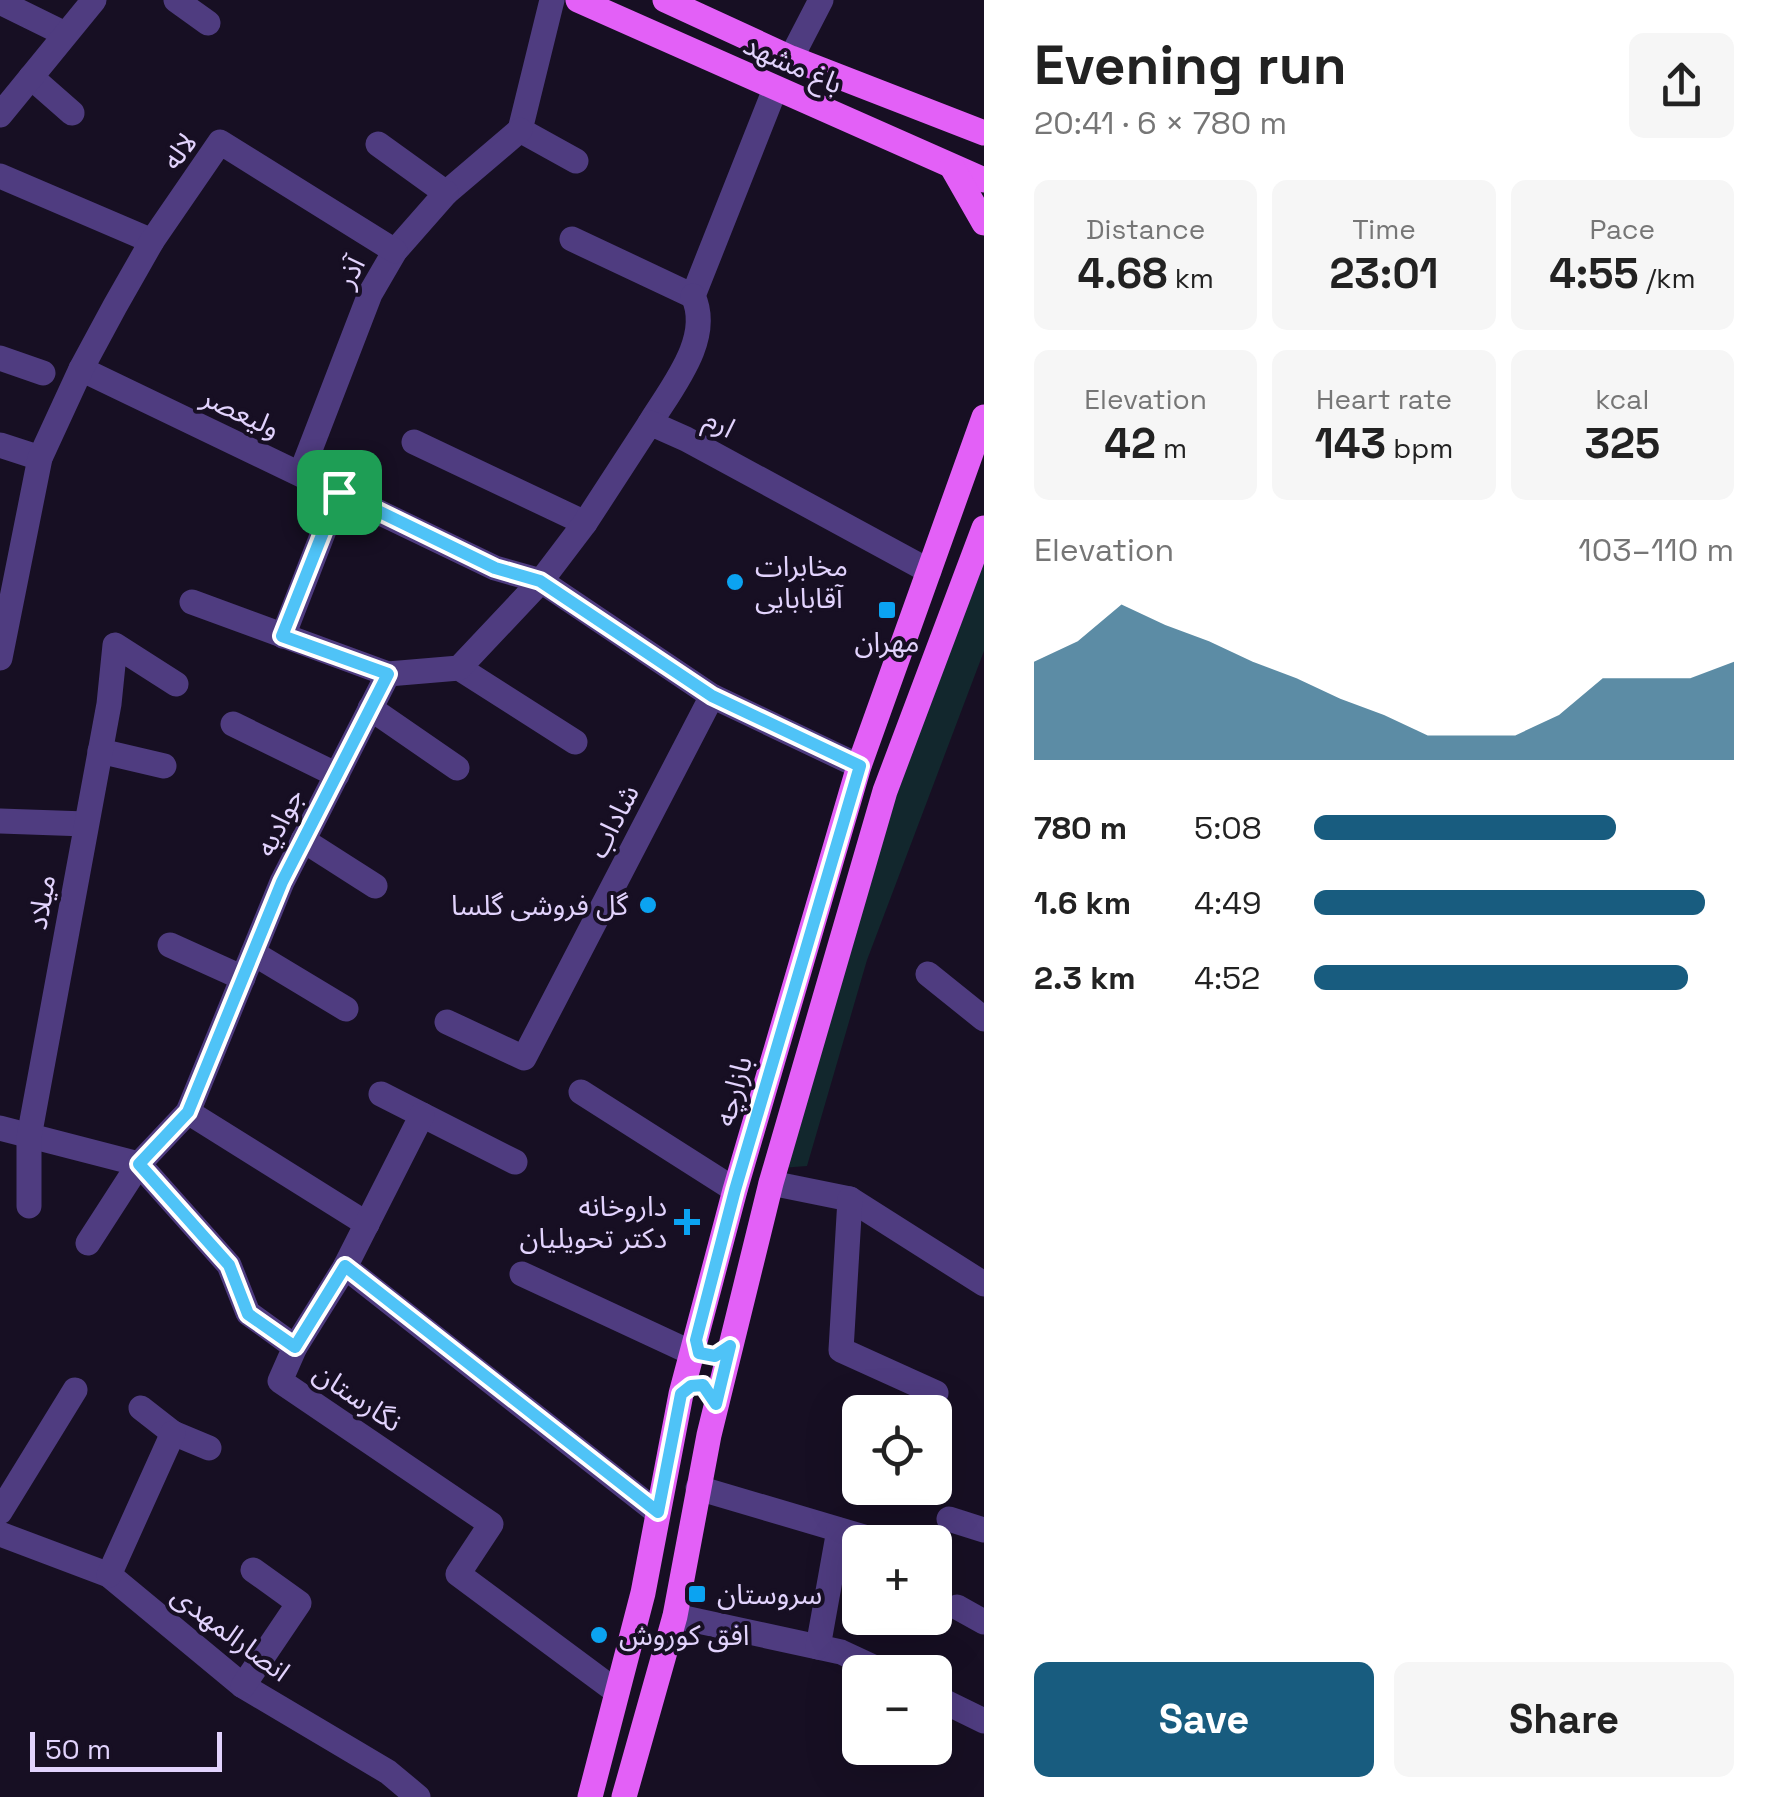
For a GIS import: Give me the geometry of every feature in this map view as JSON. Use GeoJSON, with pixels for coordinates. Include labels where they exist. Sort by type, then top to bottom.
{"type":"FeatureCollection","features":[{"type":"Feature","properties":{"kind":"main road","name":"باغ مشهد"},"geometry":{"type":"LineString","coordinates":[[578,0],[984,180]]}},
{"type":"Feature","properties":{"kind":"main road","name":"باغ مشهد"},"geometry":{"type":"LineString","coordinates":[[665,0],[791,58],[984,133]]}},
{"type":"Feature","properties":{"kind":"main road"},"geometry":{"type":"LineString","coordinates":[[952,167],[984,223]]}},
{"type":"Feature","properties":{"kind":"main road","name":"بازارچه"},"geometry":{"type":"LineString","coordinates":[[590,1797],[643,1593],[681,1394],[735,1190],[860,766],[984,417]]}},
{"type":"Feature","properties":{"kind":"main road"},"geometry":{"type":"LineString","coordinates":[[624,1797],[674,1616],[716,1404],[771,1183],[885,792],[984,528]]}},
{"type":"Feature","properties":{"kind":"main road"},"geometry":{"type":"LineString","coordinates":[[694,1347],[699,1353],[715,1356],[730,1346]]}},
{"type":"Feature","properties":{"kind":"main road"},"geometry":{"type":"LineString","coordinates":[[681,1394],[691,1386],[703,1385],[716,1404]]}},
{"type":"Feature","properties":{"kind":"street"},"geometry":{"type":"LineString","coordinates":[[0,115],[94,0]]}},
{"type":"Feature","properties":{"kind":"street"},"geometry":{"type":"LineString","coordinates":[[176,0],[208,23]]}},
{"type":"Feature","properties":{"kind":"street"},"geometry":{"type":"LineString","coordinates":[[552,0],[520,130],[576,161]]}},
{"type":"Feature","properties":{"kind":"street"},"geometry":{"type":"LineString","coordinates":[[791,58],[821,0]]}},
{"type":"Feature","properties":{"kind":"street"},"geometry":{"type":"LineString","coordinates":[[0,2],[65,34]]}},
{"type":"Feature","properties":{"kind":"street"},"geometry":{"type":"LineString","coordinates":[[31,77],[72,113]]}},
{"type":"Feature","properties":{"kind":"street"},"geometry":{"type":"LineString","coordinates":[[693,296],[775,89]]}},
{"type":"Feature","properties":{"kind":"street","name":"آذر"},"geometry":{"type":"LineString","coordinates":[[301,473],[370,294],[395,251],[446,193],[520,130]]}},
{"type":"Feature","properties":{"kind":"street","name":"لاله"},"geometry":{"type":"LineString","coordinates":[[1,649],[40,458],[81,369],[152,241],[220,142],[395,251]]}},
{"type":"Feature","properties":{"kind":"street"},"geometry":{"type":"LineString","coordinates":[[378,144],[446,193]]}},
{"type":"Feature","properties":{"kind":"street"},"geometry":{"type":"LineString","coordinates":[[0,176],[152,241]]}},
{"type":"Feature","properties":{"kind":"street"},"geometry":{"type":"LineString","coordinates":[[459,668],[540,581],[585,523],[686,364],[700,327],[700,310],[693,296],[572,239]]}},
{"type":"Feature","properties":{"kind":"street"},"geometry":{"type":"LineString","coordinates":[[0,358],[43,374]]}},
{"type":"Feature","properties":{"kind":"street","name":"ولیعصر"},"geometry":{"type":"LineString","coordinates":[[81,369],[495,568],[540,581],[712,696],[860,766]]}},
{"type":"Feature","properties":{"kind":"street","name":"ارم"},"geometry":{"type":"LineString","coordinates":[[650,423],[930,571]]}},
{"type":"Feature","properties":{"kind":"street"},"geometry":{"type":"LineString","coordinates":[[414,442],[585,523]]}},
{"type":"Feature","properties":{"kind":"street"},"geometry":{"type":"LineString","coordinates":[[0,444],[40,458]]}},
{"type":"Feature","properties":{"kind":"street"},"geometry":{"type":"LineString","coordinates":[[282,636],[339,492]]}},
{"type":"Feature","properties":{"kind":"street"},"geometry":{"type":"LineString","coordinates":[[192,602],[388,674],[459,668],[575,742]]}},
{"type":"Feature","properties":{"kind":"street","name":"میلاد"},"geometry":{"type":"LineString","coordinates":[[30,1206],[29,1137],[100,751],[115,645],[176,684]]}},
{"type":"Feature","properties":{"kind":"street","name":"جوادیه"},"geometry":{"type":"LineString","coordinates":[[88,1243],[139,1164],[188,1112],[303,840],[388,674]]}},
{"type":"Feature","properties":{"kind":"street","name":"شاداب"},"geometry":{"type":"LineString","coordinates":[[447,1022],[524,1058],[712,696]]}},
{"type":"Feature","properties":{"kind":"street"},"geometry":{"type":"LineString","coordinates":[[370,708],[457,768]]}},
{"type":"Feature","properties":{"kind":"street"},"geometry":{"type":"LineString","coordinates":[[233,724],[336,775]]}},
{"type":"Feature","properties":{"kind":"street"},"geometry":{"type":"LineString","coordinates":[[100,751],[164,766]]}},
{"type":"Feature","properties":{"kind":"street"},"geometry":{"type":"LineString","coordinates":[[0,821],[86,824]]}},
{"type":"Feature","properties":{"kind":"street"},"geometry":{"type":"LineString","coordinates":[[303,840],[375,886]]}},
{"type":"Feature","properties":{"kind":"street"},"geometry":{"type":"LineString","coordinates":[[170,945],[243,978]]}},
{"type":"Feature","properties":{"kind":"street"},"geometry":{"type":"LineString","coordinates":[[254,953],[346,1010]]}},
{"type":"Feature","properties":{"kind":"street"},"geometry":{"type":"LineString","coordinates":[[928,974],[984,1019]]}},
{"type":"Feature","properties":{"kind":"street"},"geometry":{"type":"LineString","coordinates":[[581,1092],[735,1190]]}},
{"type":"Feature","properties":{"kind":"street"},"geometry":{"type":"LineString","coordinates":[[381,1094],[515,1162]]}},
{"type":"Feature","properties":{"kind":"street"},"geometry":{"type":"LineString","coordinates":[[188,1112],[367,1224]]}},
{"type":"Feature","properties":{"kind":"street"},"geometry":{"type":"LineString","coordinates":[[295,1347],[345,1266],[422,1115]]}},
{"type":"Feature","properties":{"kind":"street"},"geometry":{"type":"LineString","coordinates":[[0,1128],[139,1164]]}},
{"type":"Feature","properties":{"kind":"street","name":"نگارستان"},"geometry":{"type":"LineString","coordinates":[[139,1164],[229,1265],[248,1314],[295,1347],[280,1380],[491,1524],[458,1574],[617,1692]]}},
{"type":"Feature","properties":{"kind":"street"},"geometry":{"type":"LineString","coordinates":[[771,1183],[850,1199],[984,1284]]}},
{"type":"Feature","properties":{"kind":"street"},"geometry":{"type":"LineString","coordinates":[[850,1199],[840,1350],[936,1392]]}},
{"type":"Feature","properties":{"kind":"street"},"geometry":{"type":"LineString","coordinates":[[345,1266],[658,1512]]}},
{"type":"Feature","properties":{"kind":"street"},"geometry":{"type":"LineString","coordinates":[[522,1274],[694,1347]]}},
{"type":"Feature","properties":{"kind":"street"},"geometry":{"type":"LineString","coordinates":[[0,1512],[74,1390]]}},
{"type":"Feature","properties":{"kind":"street"},"geometry":{"type":"LineString","coordinates":[[141,1408],[173,1433],[210,1448]]}},
{"type":"Feature","properties":{"kind":"street"},"geometry":{"type":"LineString","coordinates":[[109,1575],[173,1433]]}},
{"type":"Feature","properties":{"kind":"street"},"geometry":{"type":"LineString","coordinates":[[698,1488],[842,1531]]}},
{"type":"Feature","properties":{"kind":"street"},"geometry":{"type":"LineString","coordinates":[[949,1518],[984,1530]]}},
{"type":"Feature","properties":{"kind":"street"},"geometry":{"type":"LineString","coordinates":[[818,1647],[839,1530]]}},
{"type":"Feature","properties":{"kind":"street","name":"انصارالمهدی"},"geometry":{"type":"LineString","coordinates":[[0,1534],[109,1575],[242,1686],[388,1772],[418,1797]]}},
{"type":"Feature","properties":{"kind":"street"},"geometry":{"type":"LineString","coordinates":[[242,1686],[299,1603],[253,1570]]}},
{"type":"Feature","properties":{"kind":"street"},"geometry":{"type":"LineString","coordinates":[[956,1607],[984,1622]]}},
{"type":"Feature","properties":{"kind":"street"},"geometry":{"type":"LineString","coordinates":[[674,1616],[848,1655]]}},
{"type":"Feature","properties":{"kind":"street"},"geometry":{"type":"LineString","coordinates":[[952,1706],[984,1722]]}},
{"type":"Feature","properties":{"kind":"shaded area"},"geometry":{"type":"Polygon","coordinates":[[[984,561],[984,651],[867,960],[807,1166],[781,1168],[864,870],[984,561]]]}},
{"type":"Feature","properties":{"kind":"place","name":"مخابرات آقابابایی"},"geometry":{"type":"Point","coordinates":[735,582]}},
{"type":"Feature","properties":{"kind":"place","name":"مهران"},"geometry":{"type":"Point","coordinates":[887,610]}},
{"type":"Feature","properties":{"kind":"place","name":"گل فروشی گلسا"},"geometry":{"type":"Point","coordinates":[648,905]}},
{"type":"Feature","properties":{"kind":"place","name":"داروخانه دکتر تحویلیان"},"geometry":{"type":"Point","coordinates":[687,1222]}},
{"type":"Feature","properties":{"kind":"place","name":"سروستان"},"geometry":{"type":"Point","coordinates":[697,1594]}},
{"type":"Feature","properties":{"kind":"place","name":"افق کوروش"},"geometry":{"type":"Point","coordinates":[599,1635]}},
{"type":"Feature","properties":{"kind":"route"},"geometry":{"type":"LineString","coordinates":[[339,492],[495,568],[540,581],[712,696],[860,766],[735,1190],[696,1340],[699,1353],[715,1356],[730,1346],[716,1404],[703,1385],[691,1386],[681,1394],[658,1512],[345,1266],[295,1347],[248,1314],[229,1265],[139,1164],[188,1112],[282,882],[388,674],[282,636],[339,492]]}}]}
